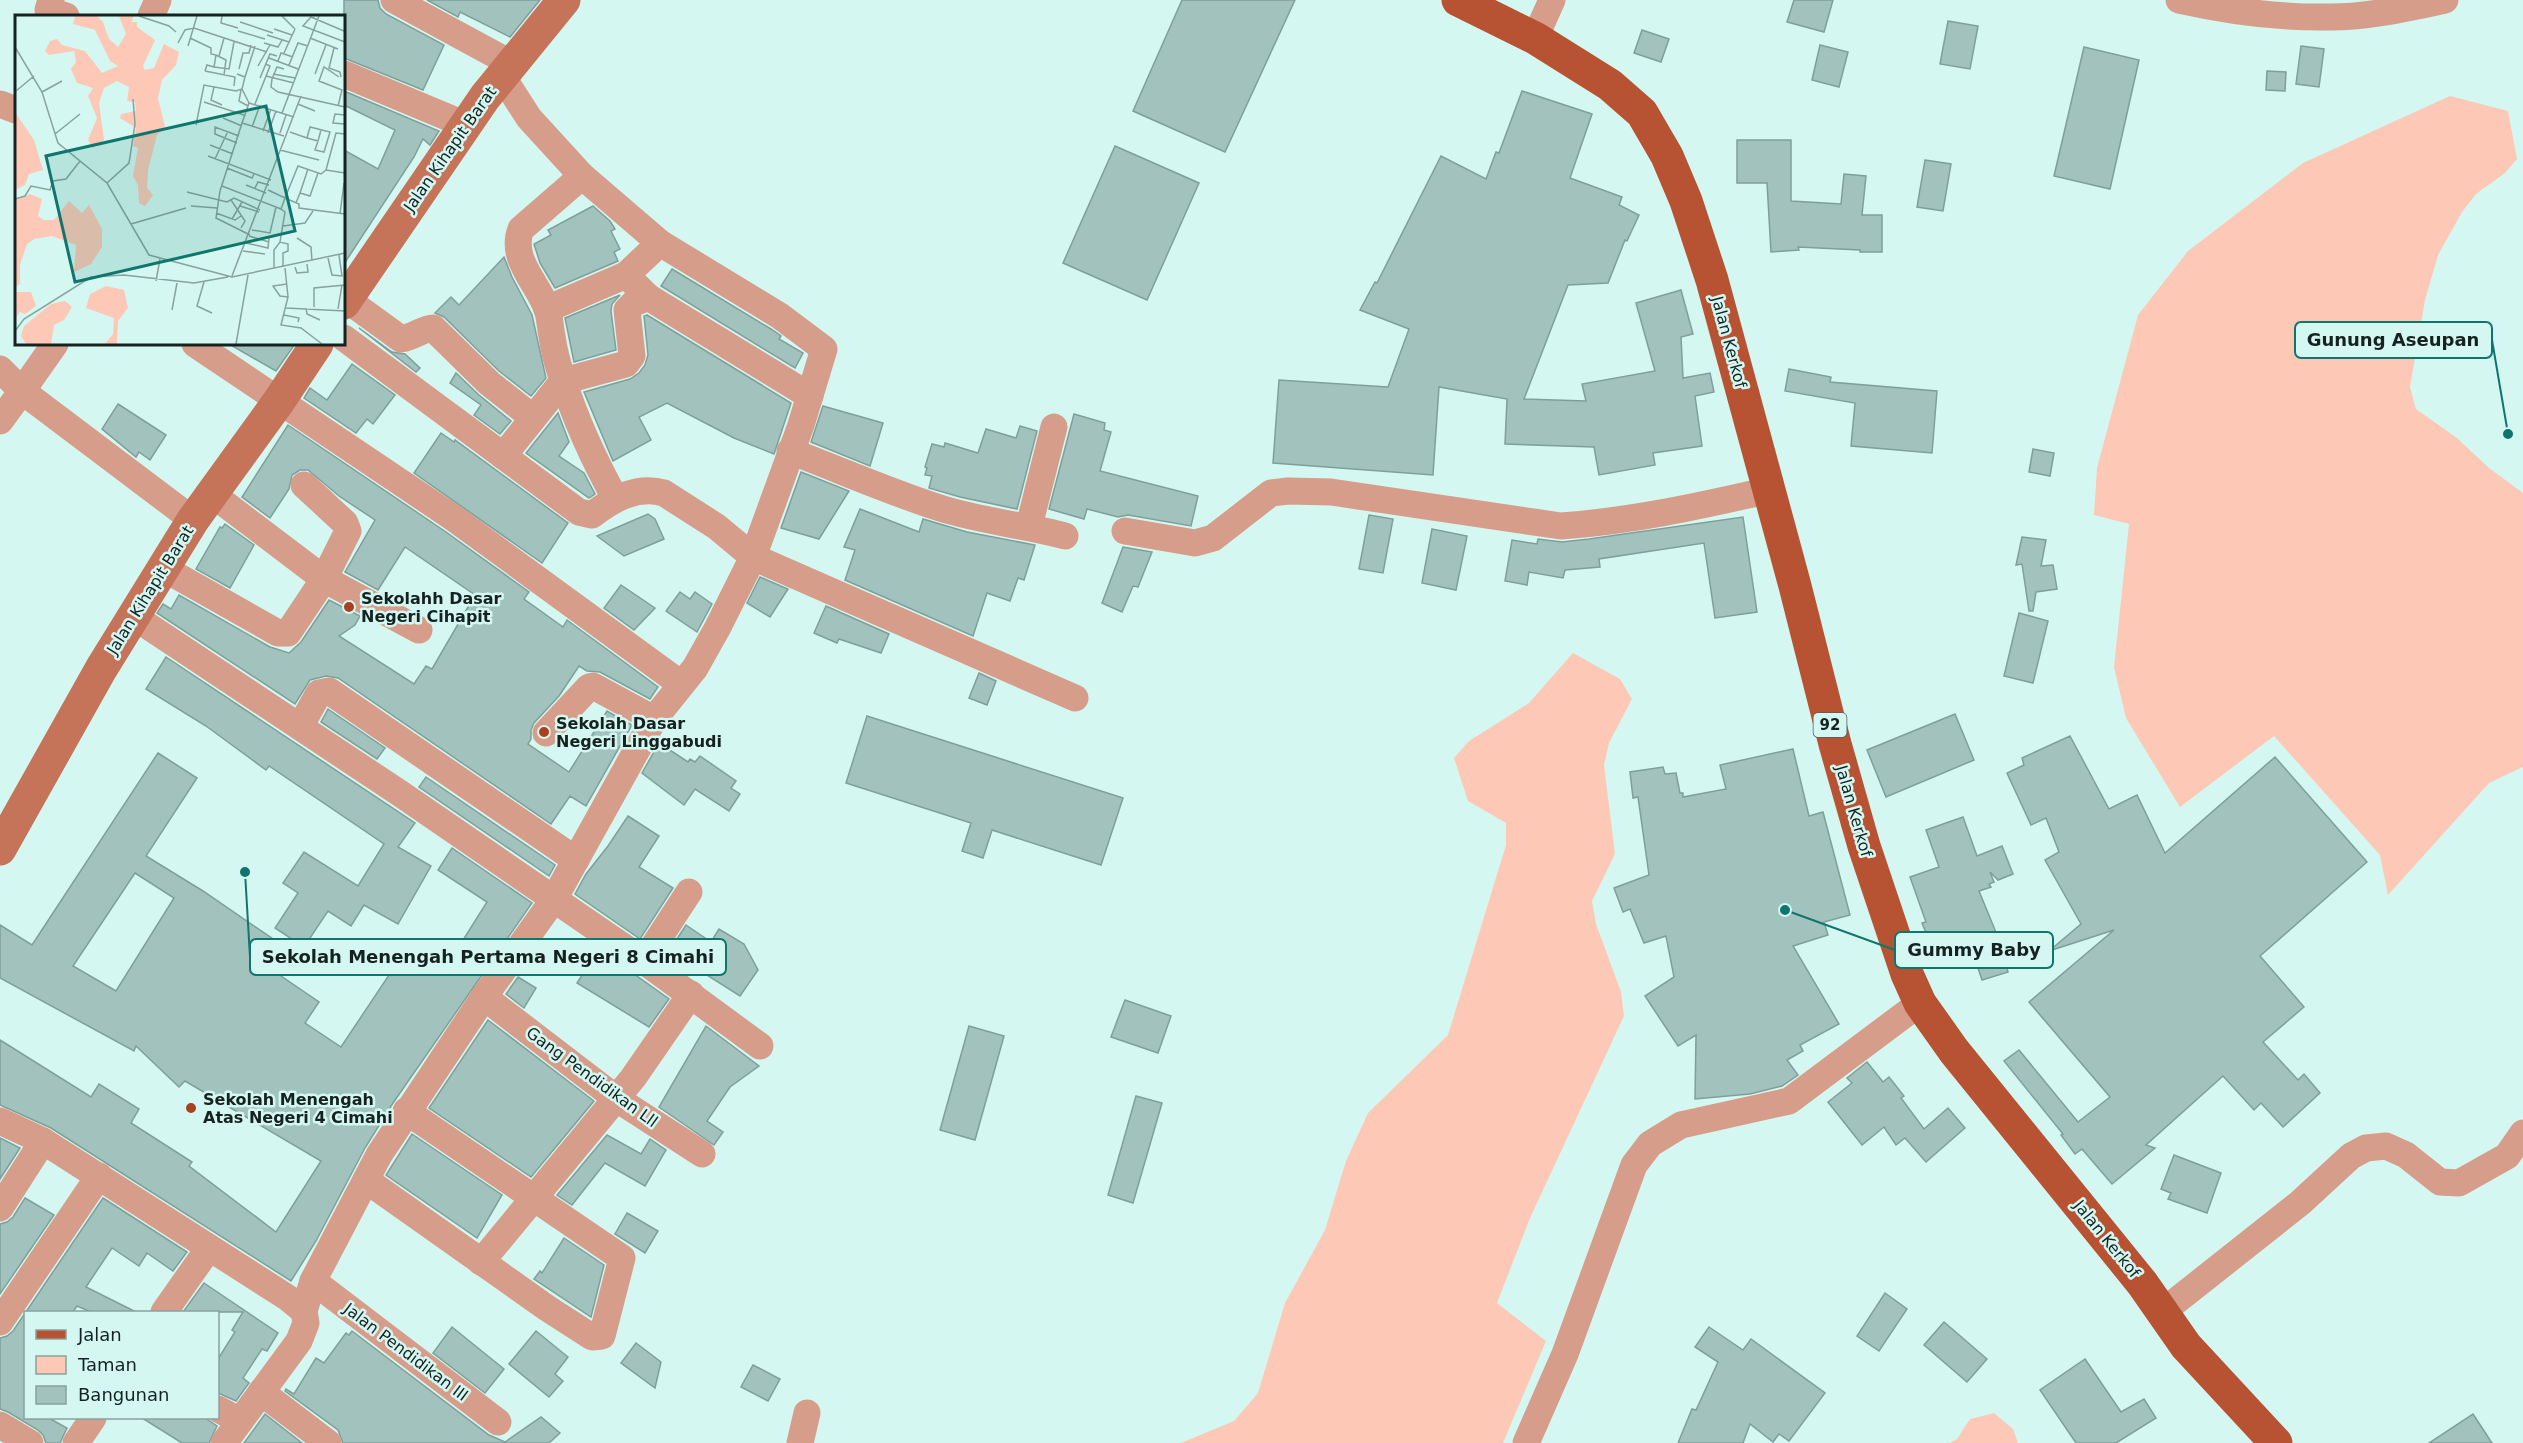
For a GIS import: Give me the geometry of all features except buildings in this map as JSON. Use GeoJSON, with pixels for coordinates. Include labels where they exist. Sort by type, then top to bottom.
{"type":"FeatureCollection","features":[{"type":"Feature","properties":{"kind":"main road","name":"Jalan Kerkof"},"geometry":{"type":"LineString","coordinates":[[1458,0],[1535,38],[1610,86],[1642,113],[1667,156],[1686,201],[1712,279],[1770,490],[1834,744],[1864,846],[1907,974],[1920,1003],[1954,1052],[2142,1283],[2186,1346],[2276,1443]]}},
{"type":"Feature","properties":{"kind":"street"},"geometry":{"type":"LineString","coordinates":[[151,15],[158,0]]}},
{"type":"Feature","properties":{"kind":"street"},"geometry":{"type":"LineString","coordinates":[[224,1443],[229,1415],[261,1392],[299,1341],[306,1323],[304,1311],[313,1281],[366,1180],[406,1111],[554,899],[654,719],[695,668],[753,557],[810,396],[824,349],[780,316],[660,243],[582,176],[529,118],[507,70],[394,0]]}},
{"type":"Feature","properties":{"kind":"street","name":"Jalan Kihapit Barat"},"geometry":{"type":"LineString","coordinates":[[345,301],[466,125],[564,0]]}},
{"type":"Feature","properties":{"kind":"street"},"geometry":{"type":"LineString","coordinates":[[1535,38],[1552,0]]}},
{"type":"Feature","properties":{"kind":"street"},"geometry":{"type":"LineString","coordinates":[[2179,0],[2261,13],[2332,17],[2393,10],[2445,0]]}},
{"type":"Feature","properties":{"kind":"street"},"geometry":{"type":"LineString","coordinates":[[345,74],[466,125]]}},
{"type":"Feature","properties":{"kind":"street"},"geometry":{"type":"LineString","coordinates":[[0,104],[15,110]]}},
{"type":"Feature","properties":{"kind":"street"},"geometry":{"type":"LineString","coordinates":[[582,176],[521,229],[518,239],[519,250],[528,275],[547,309],[554,349],[563,381],[595,461],[615,498]]}},
{"type":"Feature","properties":{"kind":"street"},"geometry":{"type":"LineString","coordinates":[[547,309],[626,275],[660,243]]}},
{"type":"Feature","properties":{"kind":"street"},"geometry":{"type":"LineString","coordinates":[[626,275],[648,297],[810,396]]}},
{"type":"Feature","properties":{"kind":"street"},"geometry":{"type":"LineString","coordinates":[[502,456],[563,381],[626,364],[632,356],[627,310],[634,303],[648,297]]}},
{"type":"Feature","properties":{"kind":"street"},"geometry":{"type":"LineString","coordinates":[[345,301],[400,339],[415,336],[428,328],[433,328],[489,383],[532,417]]}},
{"type":"Feature","properties":{"kind":"street"},"geometry":{"type":"LineString","coordinates":[[345,339],[579,512],[592,515],[615,498],[653,490],[664,493],[717,527],[753,557],[1075,698]]}},
{"type":"Feature","properties":{"kind":"street"},"geometry":{"type":"LineString","coordinates":[[0,421],[54,345]]}},
{"type":"Feature","properties":{"kind":"street"},"geometry":{"type":"LineString","coordinates":[[196,345],[455,519],[681,684]]}},
{"type":"Feature","properties":{"kind":"street","name":"Jalan Kihapit Barat"},"geometry":{"type":"LineString","coordinates":[[0,849],[133,616],[163,568],[202,507],[316,345]]}},
{"type":"Feature","properties":{"kind":"street"},"geometry":{"type":"LineString","coordinates":[[0,369],[22,391],[202,507],[324,579],[419,630]]}},
{"type":"Feature","properties":{"kind":"street"},"geometry":{"type":"LineString","coordinates":[[1029,526],[1054,427]]}},
{"type":"Feature","properties":{"kind":"street"},"geometry":{"type":"LineString","coordinates":[[790,451],[939,508],[1003,524],[1029,526],[1065,536]]}},
{"type":"Feature","properties":{"kind":"street"},"geometry":{"type":"LineString","coordinates":[[163,568],[278,633],[288,633],[324,579],[348,531],[345,523],[304,485]]}},
{"type":"Feature","properties":{"kind":"street"},"geometry":{"type":"LineString","coordinates":[[1125,531],[1195,543],[1213,538],[1271,493],[1288,491],[1331,492],[1561,526],[1597,524],[1681,510],[1770,490]]}},
{"type":"Feature","properties":{"kind":"street"},"geometry":{"type":"LineString","coordinates":[[133,616],[401,794],[644,961],[760,1046]]}},
{"type":"Feature","properties":{"kind":"street"},"geometry":{"type":"LineString","coordinates":[[546,733],[589,687],[593,686],[654,719]]}},
{"type":"Feature","properties":{"kind":"street"},"geometry":{"type":"LineString","coordinates":[[301,726],[319,693],[329,691],[576,860]]}},
{"type":"Feature","properties":{"kind":"street"},"geometry":{"type":"LineString","coordinates":[[401,794],[426,757]]}},
{"type":"Feature","properties":{"kind":"street"},"geometry":{"type":"LineString","coordinates":[[644,961],[689,892]]}},
{"type":"Feature","properties":{"kind":"street"},"geometry":{"type":"LineString","coordinates":[[481,1262],[617,1099],[690,994]]}},
{"type":"Feature","properties":{"kind":"street","name":"Gang Pendidikan Lll"},"geometry":{"type":"LineString","coordinates":[[484,997],[617,1099],[702,1154]]}},
{"type":"Feature","properties":{"kind":"street"},"geometry":{"type":"LineString","coordinates":[[1526,1443],[1566,1354],[1634,1165],[1650,1144],[1681,1125],[1789,1101],[1920,1003]]}},
{"type":"Feature","properties":{"kind":"street"},"geometry":{"type":"LineString","coordinates":[[366,1180],[592,1337],[602,1336],[622,1258],[406,1111]]}},
{"type":"Feature","properties":{"kind":"street"},"geometry":{"type":"LineString","coordinates":[[0,1120],[43,1141],[99,1176],[304,1311]]}},
{"type":"Feature","properties":{"kind":"street"},"geometry":{"type":"LineString","coordinates":[[2161,1313],[2300,1203],[2351,1156],[2366,1148],[2386,1146],[2406,1155],[2440,1182],[2459,1183],[2507,1156],[2523,1133]]}},
{"type":"Feature","properties":{"kind":"street"},"geometry":{"type":"LineString","coordinates":[[0,1208],[43,1141]]}},
{"type":"Feature","properties":{"kind":"street"},"geometry":{"type":"LineString","coordinates":[[0,1322],[99,1176]]}},
{"type":"Feature","properties":{"kind":"street"},"geometry":{"type":"LineString","coordinates":[[165,1311],[209,1248]]}},
{"type":"Feature","properties":{"kind":"street","name":"Jalan Pendidikan III"},"geometry":{"type":"LineString","coordinates":[[313,1281],[498,1422]]}},
{"type":"Feature","properties":{"kind":"street"},"geometry":{"type":"LineString","coordinates":[[261,1392],[328,1443]]}},
{"type":"Feature","properties":{"kind":"street"},"geometry":{"type":"LineString","coordinates":[[800,1443],[807,1413]]}},
{"type":"Feature","properties":{"kind":"street"},"geometry":{"type":"LineString","coordinates":[[76,1443],[92,1419]]}},
{"type":"Feature","properties":{"kind":"street"},"geometry":{"type":"LineString","coordinates":[[0,1425],[30,1443]]}},
{"type":"Feature","properties":{"kind":"green space"},"geometry":{"type":"Polygon","coordinates":[[[2450,96],[2508,111],[2517,159],[2505,173],[2476,194],[2462,212],[2438,255],[2425,300],[2410,387],[2416,409],[2457,438],[2489,468],[2523,493],[2523,767],[2489,783],[2388,895],[2380,855],[2274,736],[2180,807],[2126,718],[2114,667],[2129,524],[2094,515],[2097,468],[2138,315],[2188,251],[2303,163],[2450,96]]]}},
{"type":"Feature","properties":{"kind":"green space"},"geometry":{"type":"Polygon","coordinates":[[[1573,653],[1620,679],[1632,699],[1609,743],[1604,765],[1615,854],[1592,901],[1596,924],[1621,992],[1624,1016],[1530,1218],[1497,1303],[1546,1341],[1503,1443],[1181,1443],[1234,1421],[1258,1393],[1285,1303],[1325,1230],[1346,1161],[1368,1113],[1448,1035],[1506,845],[1506,823],[1468,801],[1454,758],[1469,741],[1529,703],[1573,653]]]}},
{"type":"Feature","properties":{"kind":"green space"},"geometry":{"type":"Polygon","coordinates":[[[1994,1413],[2013,1429],[2018,1443],[1950,1443],[1957,1439],[1970,1419],[1994,1413]]]}},
{"type":"Feature","properties":{"kind":"place","name":"Gunung Aseupan"},"geometry":{"type":"Point","coordinates":[2508,434]}},
{"type":"Feature","properties":{"kind":"place","name":"Sekolahh Dasar Negeri Cihapit"},"geometry":{"type":"Point","coordinates":[349,607]}},
{"type":"Feature","properties":{"kind":"place","name":"Sekolah Dasar Negeri Linggabudi"},"geometry":{"type":"Point","coordinates":[544,732]}},
{"type":"Feature","properties":{"kind":"place","name":"Sekolah Menengah Pertama Negeri 8 Cimahi"},"geometry":{"type":"Point","coordinates":[245,872]}},
{"type":"Feature","properties":{"kind":"place","name":"Gummy Baby"},"geometry":{"type":"Point","coordinates":[1785,910]}},
{"type":"Feature","properties":{"kind":"place","name":"Sekolah Menengah Atas Negeri 4 Cimahi"},"geometry":{"type":"Point","coordinates":[191,1108]}}]}
